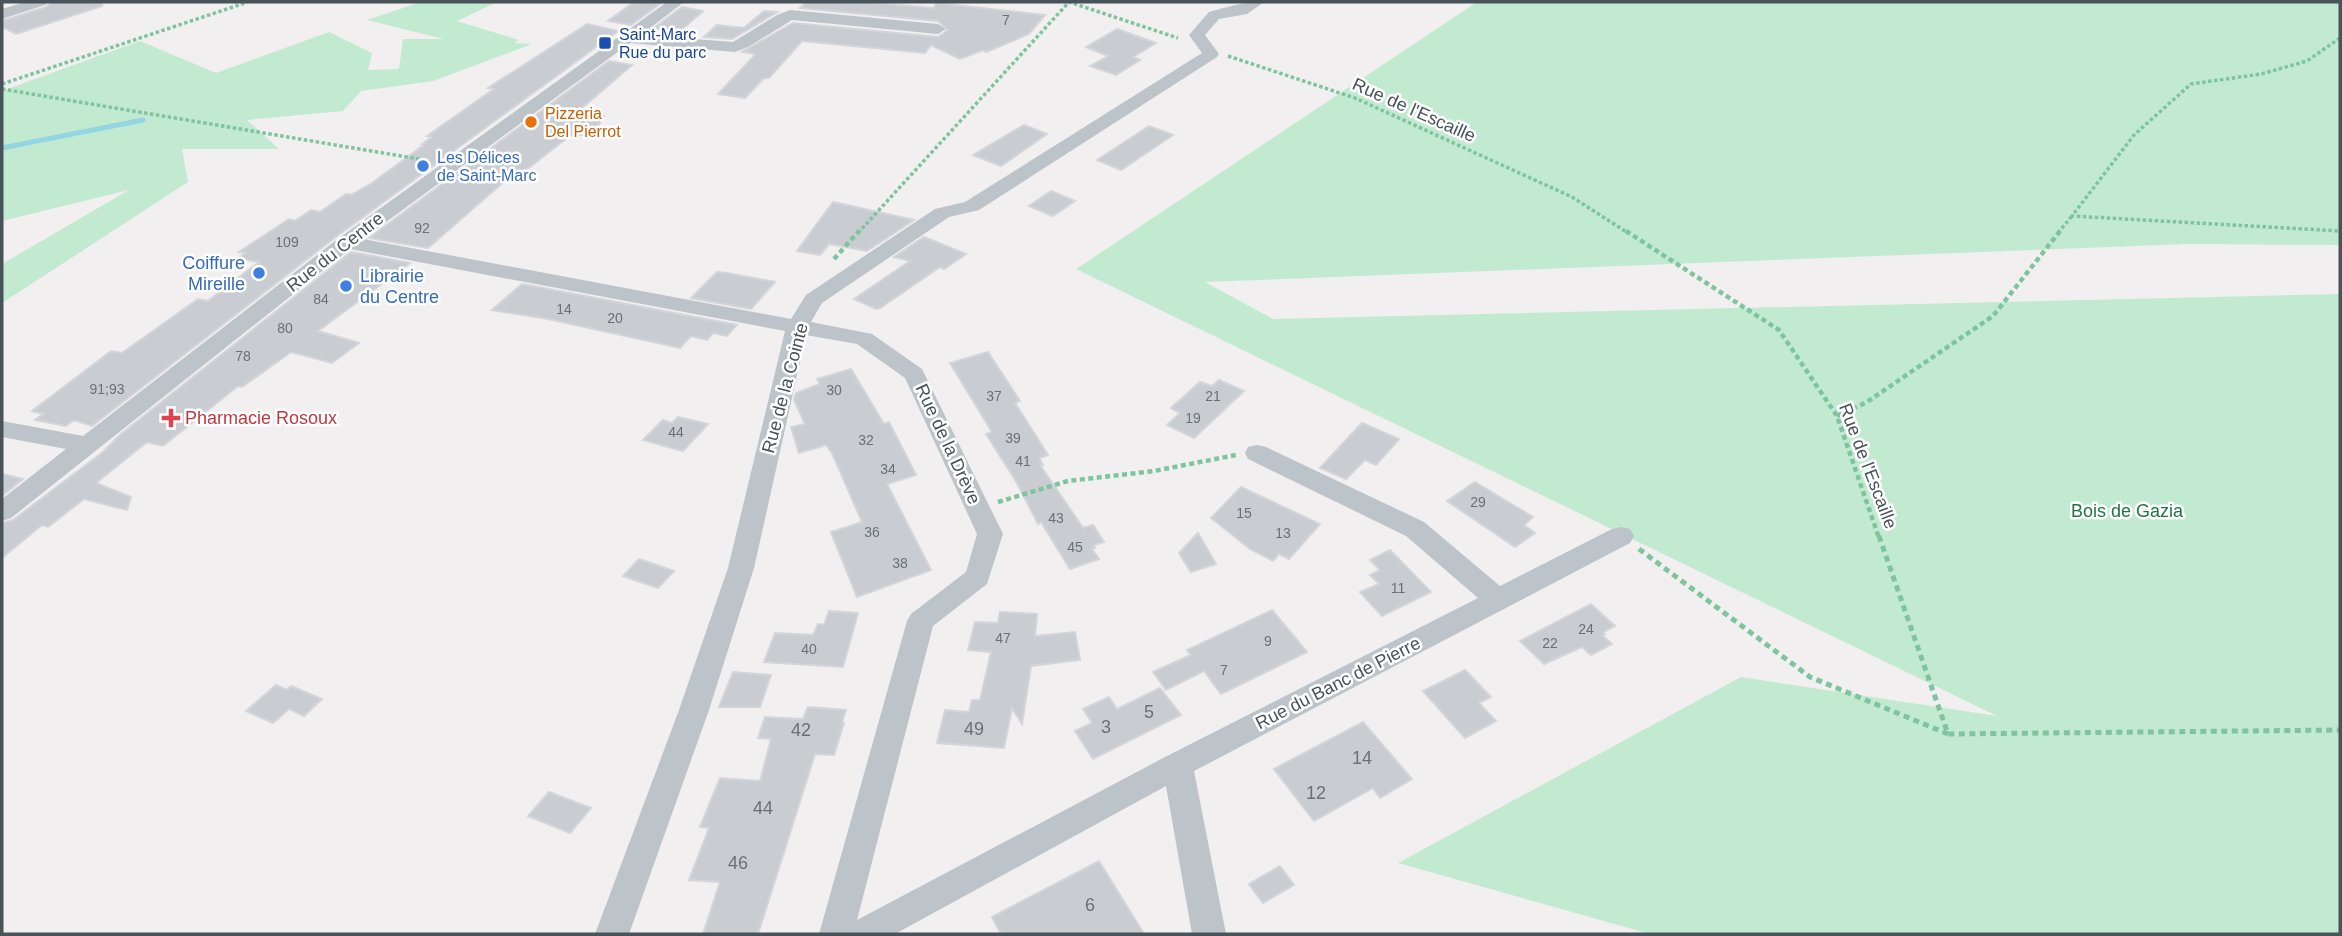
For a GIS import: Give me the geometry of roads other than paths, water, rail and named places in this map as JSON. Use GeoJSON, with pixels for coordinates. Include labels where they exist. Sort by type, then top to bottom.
{"type":"FeatureCollection","features":[{"type":"Feature","properties":{"kind":"street"},"geometry":{"type":"LineString","coordinates":[[2,14],[40,2]]}},
{"type":"Feature","properties":{"kind":"street","name":"Rue du Centre"},"geometry":{"type":"LineString","coordinates":[[2,512],[346,242],[676,2]]}},
{"type":"Feature","properties":{"kind":"street","name":"Rue de la Cointe"},"geometry":{"type":"LineString","coordinates":[[612,934],[694,710],[741,568],[797,328],[813,299],[942,213],[972,206],[1209,50],[1197,35],[1214,15],[1242,10],[1256,2]]}},
{"type":"Feature","properties":{"kind":"street"},"geometry":{"type":"LineString","coordinates":[[624,38],[735,47],[750,41],[774,21],[790,15],[938,29]]}},
{"type":"Feature","properties":{"kind":"street","name":"Rue de la Drève"},"geometry":{"type":"LineString","coordinates":[[346,242],[864,339],[915,374],[990,534],[978,577],[921,621],[836,934]]}},
{"type":"Feature","properties":{"kind":"street"},"geometry":{"type":"LineString","coordinates":[[2,429],[87,446]]}},
{"type":"Feature","properties":{"kind":"street"},"geometry":{"type":"LineString","coordinates":[[1257,453],[1415,529],[1498,600]]}},
{"type":"Feature","properties":{"kind":"street","name":"Rue du Banc de Pierre"},"geometry":{"type":"LineString","coordinates":[[863,934],[1178,765],[1621,536]]}},
{"type":"Feature","properties":{"kind":"street"},"geometry":{"type":"LineString","coordinates":[[1178,765],[1209,934]]}},
{"type":"Feature","properties":{"kind":"waterway"},"geometry":{"type":"LineString","coordinates":[[2,148],[143,120]]}},
{"type":"Feature","properties":{"kind":"place","name":"Saint-Marc Rue du parc"},"geometry":{"type":"Point","coordinates":[605,43]}},
{"type":"Feature","properties":{"kind":"place","name":"Pizzeria Del Pierrot"},"geometry":{"type":"Point","coordinates":[531,122]}},
{"type":"Feature","properties":{"kind":"place","name":"Les Délices de Saint-Marc"},"geometry":{"type":"Point","coordinates":[423,166]}},
{"type":"Feature","properties":{"kind":"place","name":"Coiffure Mireille"},"geometry":{"type":"Point","coordinates":[259,273]}},
{"type":"Feature","properties":{"kind":"place","name":"Librairie du Centre"},"geometry":{"type":"Point","coordinates":[346,286]}},
{"type":"Feature","properties":{"kind":"place","name":"Pharmacie Rosoux"},"geometry":{"type":"Point","coordinates":[171,418]}},
{"type":"Feature","properties":{"kind":"park label","name":"Bois de Gazia"},"geometry":{"type":"Point","coordinates":[2127,511]}}]}
